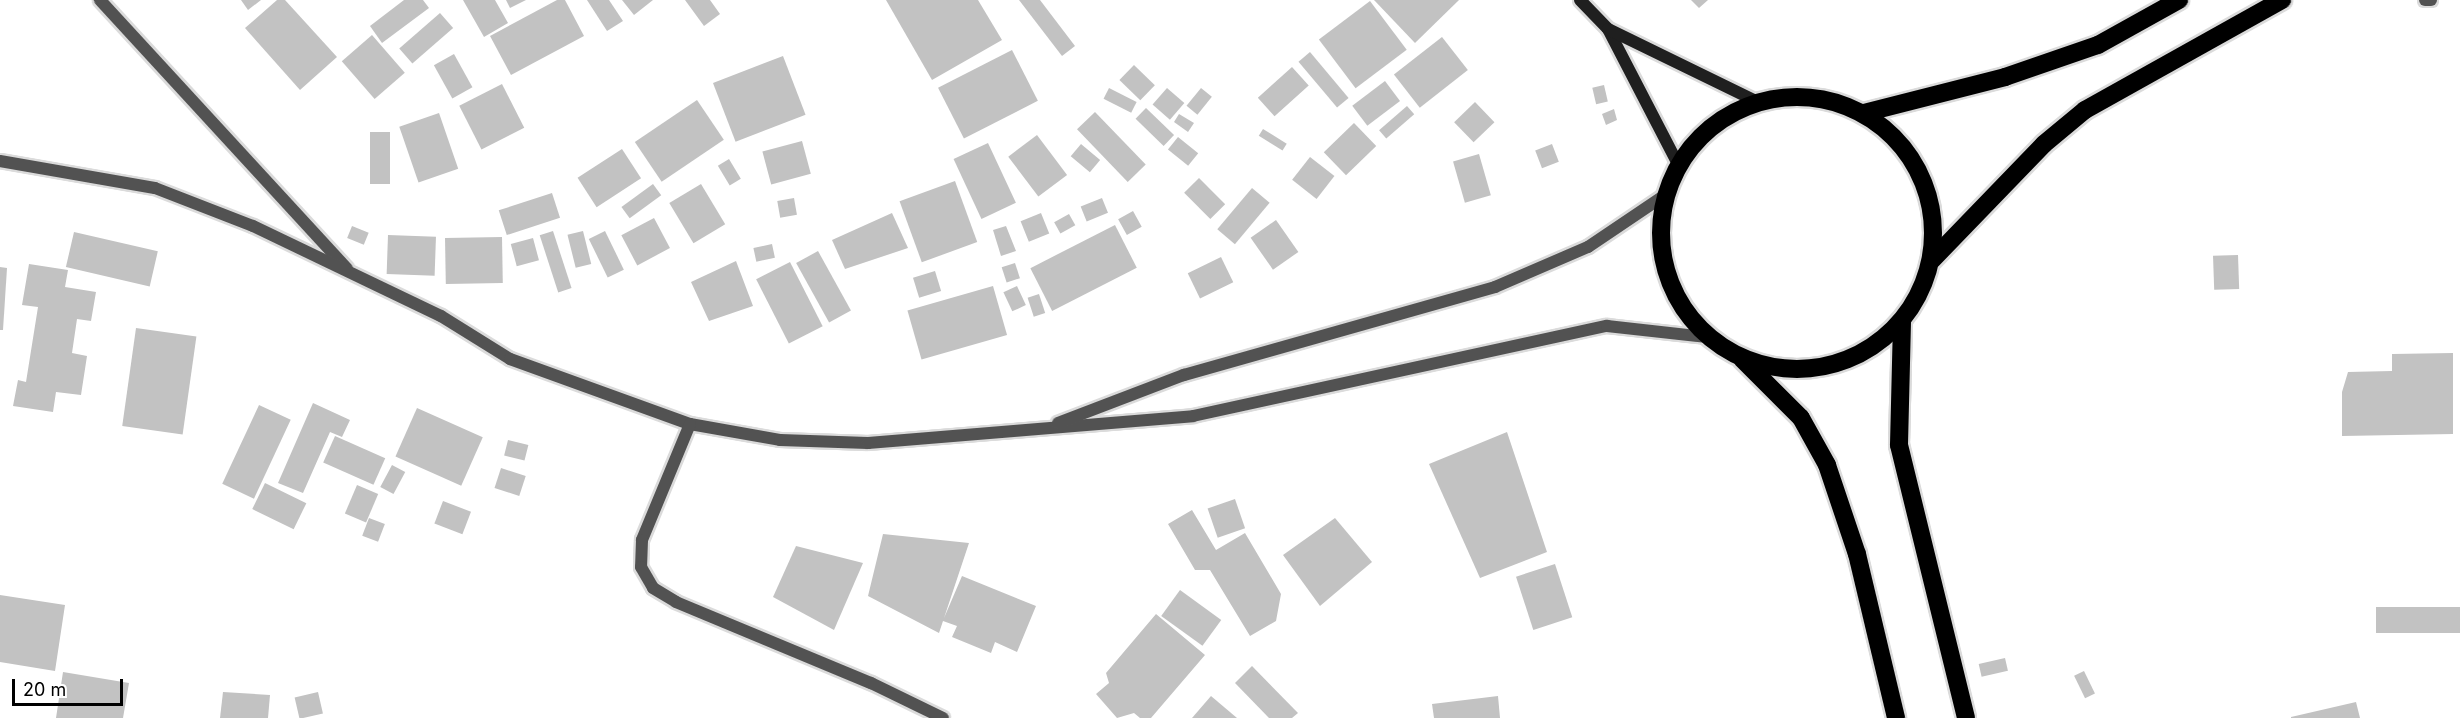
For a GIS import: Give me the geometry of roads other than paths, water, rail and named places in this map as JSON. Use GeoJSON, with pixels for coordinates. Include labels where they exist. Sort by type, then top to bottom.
{"type":"FeatureCollection","features":[{"type":"Feature","properties":{"kind":"highway"},"geometry":{"type":"LineString","coordinates":[[1864,113],[2005,77],[2098,45],[2179,0]]}},
{"type":"Feature","properties":{"kind":"highway"},"geometry":{"type":"LineString","coordinates":[[1966,718],[1899,445],[1902,322],[1932,260],[2044,144],[2085,110],[2282,0]]}},
{"type":"Feature","properties":{"kind":"highway"},"geometry":{"type":"LineString","coordinates":[[1896,718],[1857,554],[1827,465],[1801,418],[1742,359],[1707,337],[1675,297],[1660,247],[1665,195],[1678,164],[1712,126],[1758,102],[1809,97],[1864,113],[1908,151],[1931,203],[1932,260]]}},
{"type":"Feature","properties":{"kind":"highway"},"geometry":{"type":"LineString","coordinates":[[1742,359],[1784,370],[1827,367],[1868,350],[1902,322]]}},
{"type":"Feature","properties":{"kind":"main road"},"geometry":{"type":"LineString","coordinates":[[1580,0],[1608,29],[1678,164]]}},
{"type":"Feature","properties":{"kind":"main road"},"geometry":{"type":"LineString","coordinates":[[1608,29],[1758,102]]}},
{"type":"Feature","properties":{"kind":"street"},"geometry":{"type":"LineString","coordinates":[[100,0],[351,274]]}},
{"type":"Feature","properties":{"kind":"street"},"geometry":{"type":"LineString","coordinates":[[2425,0],[2431,0]]}},
{"type":"Feature","properties":{"kind":"street"},"geometry":{"type":"LineString","coordinates":[[0,161],[154,188],[253,226],[441,316],[510,359],[690,424],[780,440],[867,443],[1193,416],[1607,326],[1707,337]]}},
{"type":"Feature","properties":{"kind":"street"},"geometry":{"type":"LineString","coordinates":[[1046,428],[1184,375],[1496,287],[1588,247],[1665,195]]}},
{"type":"Feature","properties":{"kind":"street"},"geometry":{"type":"LineString","coordinates":[[690,424],[642,540],[641,567],[653,588],[676,602],[871,683],[943,718]]}}]}
